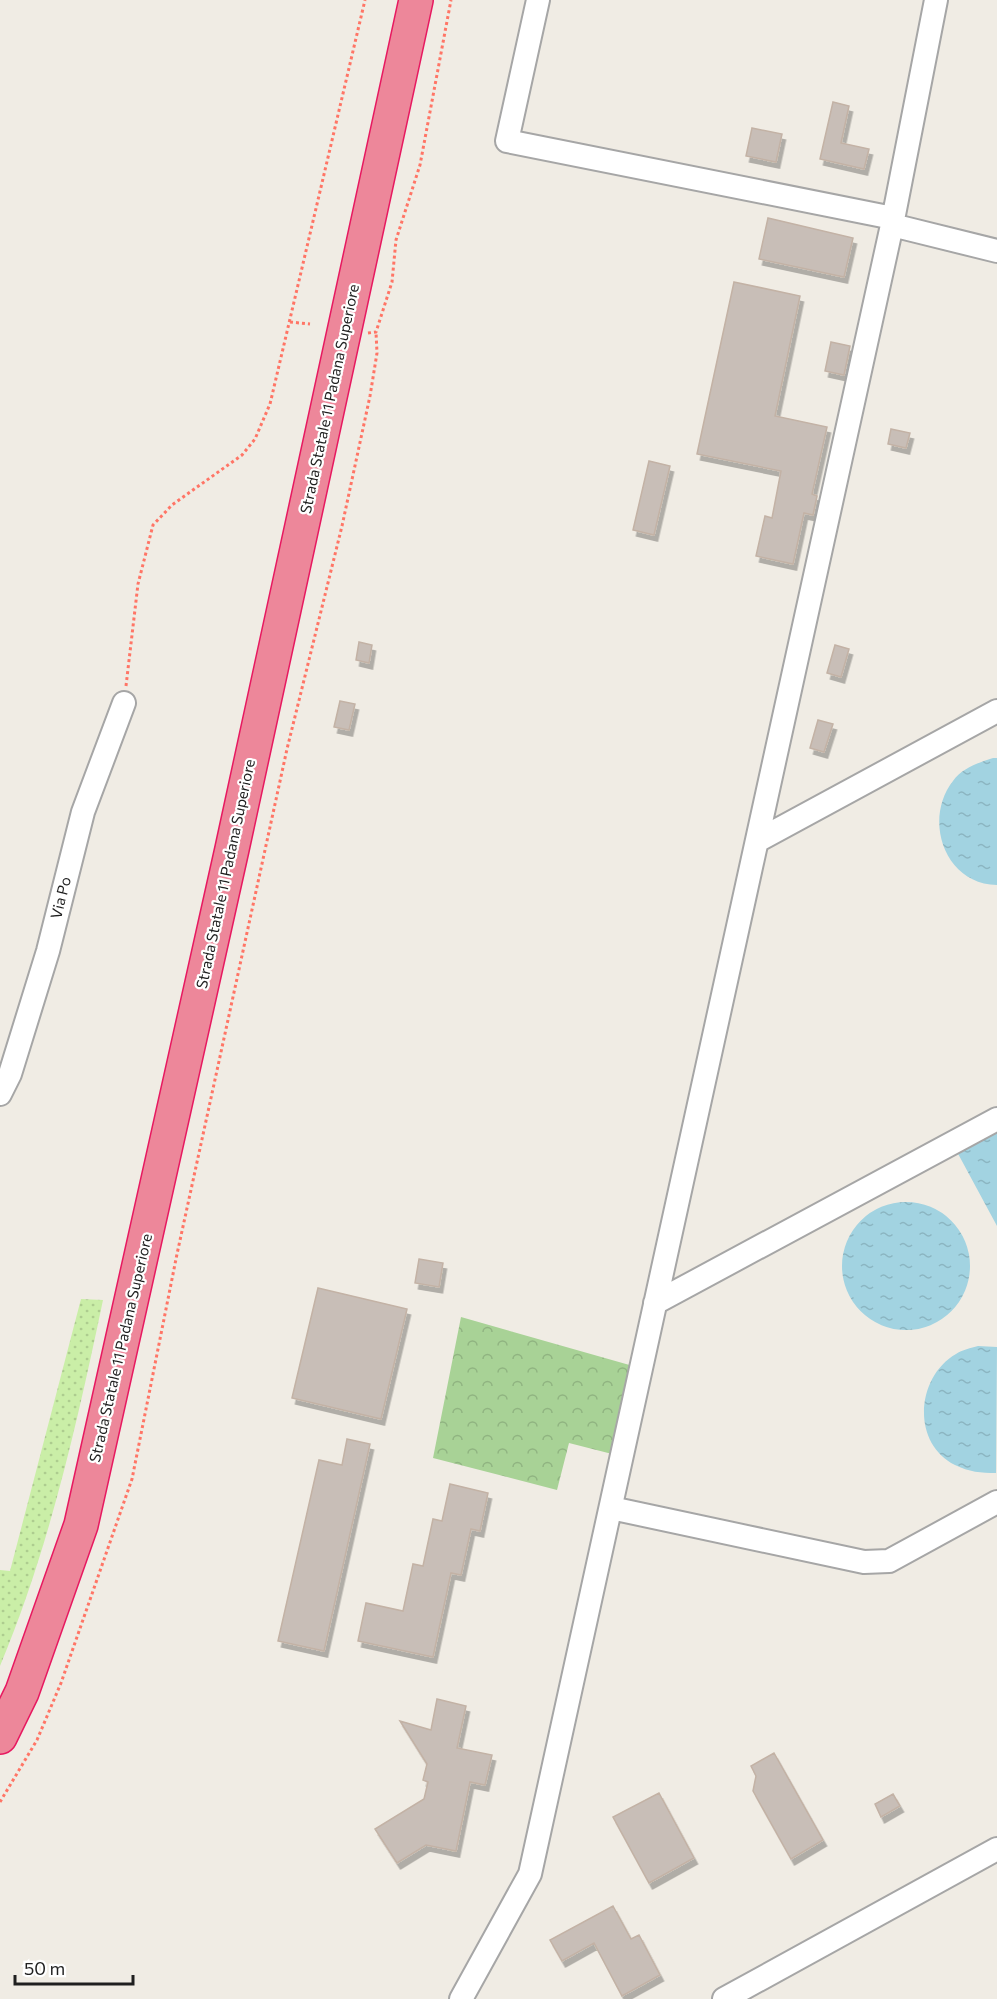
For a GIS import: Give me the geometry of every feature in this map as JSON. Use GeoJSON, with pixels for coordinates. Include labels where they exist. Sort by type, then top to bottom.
{"type":"FeatureCollection","features":[{"type":"Feature","properties":{"kind":"highway","name":"Strada Statale 11 Padana Superiore"},"geometry":{"type":"LineString","coordinates":[[0,1696],[64,1512],[219,821],[399,0]]}},
{"type":"Feature","properties":{"kind":"highway","name":"Strada Statale 11 Padana Superiore"},"geometry":{"type":"LineString","coordinates":[[0,1737],[22,1692],[81,1525],[232,849],[416,0]]}},
{"type":"Feature","properties":{"kind":"street"},"geometry":{"type":"LineString","coordinates":[[538,0],[507,141],[892,222],[997,250]]}},
{"type":"Feature","properties":{"kind":"street"},"geometry":{"type":"LineString","coordinates":[[461,1999],[530,1874],[892,222],[936,0]]}},
{"type":"Feature","properties":{"kind":"street","name":"Via Po"},"geometry":{"type":"LineString","coordinates":[[0,1094],[10,1074],[48,951],[83,812],[124,703]]}},
{"type":"Feature","properties":{"kind":"street"},"geometry":{"type":"LineString","coordinates":[[757,841],[997,711]]}},
{"type":"Feature","properties":{"kind":"street"},"geometry":{"type":"LineString","coordinates":[[655,1303],[997,1119]]}},
{"type":"Feature","properties":{"kind":"street"},"geometry":{"type":"LineString","coordinates":[[611,1508],[864,1562],[889,1561],[997,1502]]}},
{"type":"Feature","properties":{"kind":"street"},"geometry":{"type":"LineString","coordinates":[[724,1999],[997,1849]]}},
{"type":"Feature","properties":{"kind":"path"},"geometry":{"type":"LineString","coordinates":[[124,703],[138,584],[153,525],[172,505],[242,455],[255,439],[270,404],[365,0]]}},
{"type":"Feature","properties":{"kind":"path"},"geometry":{"type":"LineString","coordinates":[[0,1802],[37,1740],[61,1683],[132,1479],[177,1254],[287,749],[345,515],[370,396],[377,353],[376,332],[392,282],[396,240],[420,165],[435,77],[452,0]]}},
{"type":"Feature","properties":{"kind":"path"},"geometry":{"type":"LineString","coordinates":[[290,322],[310,324]]}},
{"type":"Feature","properties":{"kind":"path"},"geometry":{"type":"LineString","coordinates":[[363,333],[376,332]]}},
{"type":"Feature","properties":{"kind":"green space"},"geometry":{"type":"Polygon","coordinates":[[[81,1299],[103,1300],[93,1347],[72,1439],[47,1531],[33,1577],[0,1666],[0,1570],[10,1571],[81,1299]]]}},
{"type":"Feature","properties":{"kind":"green space"},"geometry":{"type":"Polygon","coordinates":[[[461,1317],[633,1366],[616,1455],[569,1443],[557,1490],[433,1458],[461,1317]]]}},
{"type":"Feature","properties":{"kind":"water"},"geometry":{"type":"Polygon","coordinates":[[[997,758],[997,885],[979,882],[964,874],[952,862],[944,847],[940,830],[940,813],[944,796],[953,781],[966,769],[997,758]]]}},
{"type":"Feature","properties":{"kind":"water"},"geometry":{"type":"Polygon","coordinates":[[[997,1128],[997,1226],[956,1150],[997,1128]]]}},
{"type":"Feature","properties":{"kind":"water"},"geometry":{"type":"Polygon","coordinates":[[[906,1202],[930,1207],[951,1221],[965,1242],[970,1266],[965,1290],[951,1311],[930,1325],[906,1330],[882,1325],[861,1311],[847,1290],[842,1266],[847,1242],[861,1221],[882,1207],[906,1202]]]}},
{"type":"Feature","properties":{"kind":"water"},"geometry":{"type":"Polygon","coordinates":[[[978,1346],[997,1347],[996,1473],[975,1472],[955,1465],[941,1455],[931,1442],[925,1426],[924,1410],[933,1378],[943,1364],[956,1354],[978,1346]]]}},
{"type":"Feature","properties":{"kind":"building"},"geometry":{"type":"Polygon","coordinates":[[[833,102],[849,106],[841,143],[869,149],[864,169],[820,159],[833,102]]]}},
{"type":"Feature","properties":{"kind":"building"},"geometry":{"type":"Polygon","coordinates":[[[752,128],[782,134],[776,162],[746,156],[752,128]]]}},
{"type":"Feature","properties":{"kind":"building"},"geometry":{"type":"Polygon","coordinates":[[[768,218],[853,238],[844,277],[759,259],[768,218]]]}},
{"type":"Feature","properties":{"kind":"building"},"geometry":{"type":"Polygon","coordinates":[[[734,282],[800,296],[775,416],[827,427],[812,494],[817,496],[813,515],[804,513],[793,564],[756,556],[765,516],[772,518],[781,471],[697,454],[734,282]]]}},
{"type":"Feature","properties":{"kind":"building"},"geometry":{"type":"Polygon","coordinates":[[[831,342],[850,346],[844,375],[825,371],[831,342]]]}},
{"type":"Feature","properties":{"kind":"building"},"geometry":{"type":"Polygon","coordinates":[[[891,429],[910,433],[906,448],[888,444],[891,429]]]}},
{"type":"Feature","properties":{"kind":"building"},"geometry":{"type":"Polygon","coordinates":[[[649,461],[670,466],[654,535],[633,530],[649,461]]]}},
{"type":"Feature","properties":{"kind":"building"},"geometry":{"type":"Polygon","coordinates":[[[359,642],[372,645],[369,663],[356,660],[359,642]]]}},
{"type":"Feature","properties":{"kind":"building"},"geometry":{"type":"Polygon","coordinates":[[[835,645],[849,649],[841,677],[827,673],[835,645]]]}},
{"type":"Feature","properties":{"kind":"building"},"geometry":{"type":"Polygon","coordinates":[[[340,701],[355,704],[349,730],[334,727],[340,701]]]}},
{"type":"Feature","properties":{"kind":"building"},"geometry":{"type":"Polygon","coordinates":[[[818,720],[833,724],[824,752],[810,748],[818,720]]]}},
{"type":"Feature","properties":{"kind":"building"},"geometry":{"type":"Polygon","coordinates":[[[419,1259],[443,1263],[439,1287],[415,1283],[419,1259]]]}},
{"type":"Feature","properties":{"kind":"building"},"geometry":{"type":"Polygon","coordinates":[[[318,1288],[407,1309],[381,1419],[292,1398],[318,1288]]]}},
{"type":"Feature","properties":{"kind":"building"},"geometry":{"type":"Polygon","coordinates":[[[347,1439],[370,1444],[324,1651],[278,1641],[319,1460],[342,1465],[347,1439]]]}},
{"type":"Feature","properties":{"kind":"building"},"geometry":{"type":"Polygon","coordinates":[[[450,1484],[488,1493],[480,1531],[471,1529],[461,1575],[451,1573],[433,1657],[358,1641],[366,1603],[403,1611],[413,1564],[423,1566],[433,1519],[442,1521],[450,1484]]]}},
{"type":"Feature","properties":{"kind":"building"},"geometry":{"type":"Polygon","coordinates":[[[437,1699],[466,1706],[457,1748],[492,1755],[485,1785],[470,1782],[456,1851],[426,1845],[397,1863],[375,1829],[424,1799],[428,1782],[423,1780],[427,1764],[400,1721],[431,1730],[437,1699]]]}},
{"type":"Feature","properties":{"kind":"building"},"geometry":{"type":"Polygon","coordinates":[[[774,1753],[823,1840],[791,1859],[753,1791],[756,1776],[751,1766],[774,1753]]]}},
{"type":"Feature","properties":{"kind":"building"},"geometry":{"type":"Polygon","coordinates":[[[659,1793],[694,1858],[649,1883],[613,1817],[659,1793]]]}},
{"type":"Feature","properties":{"kind":"building"},"geometry":{"type":"Polygon","coordinates":[[[893,1794],[900,1806],[881,1817],[875,1804],[893,1794]]]}},
{"type":"Feature","properties":{"kind":"building"},"geometry":{"type":"Polygon","coordinates":[[[613,1906],[631,1939],[639,1935],[660,1975],[622,1996],[594,1943],[562,1961],[550,1940],[613,1906]]]}}]}
